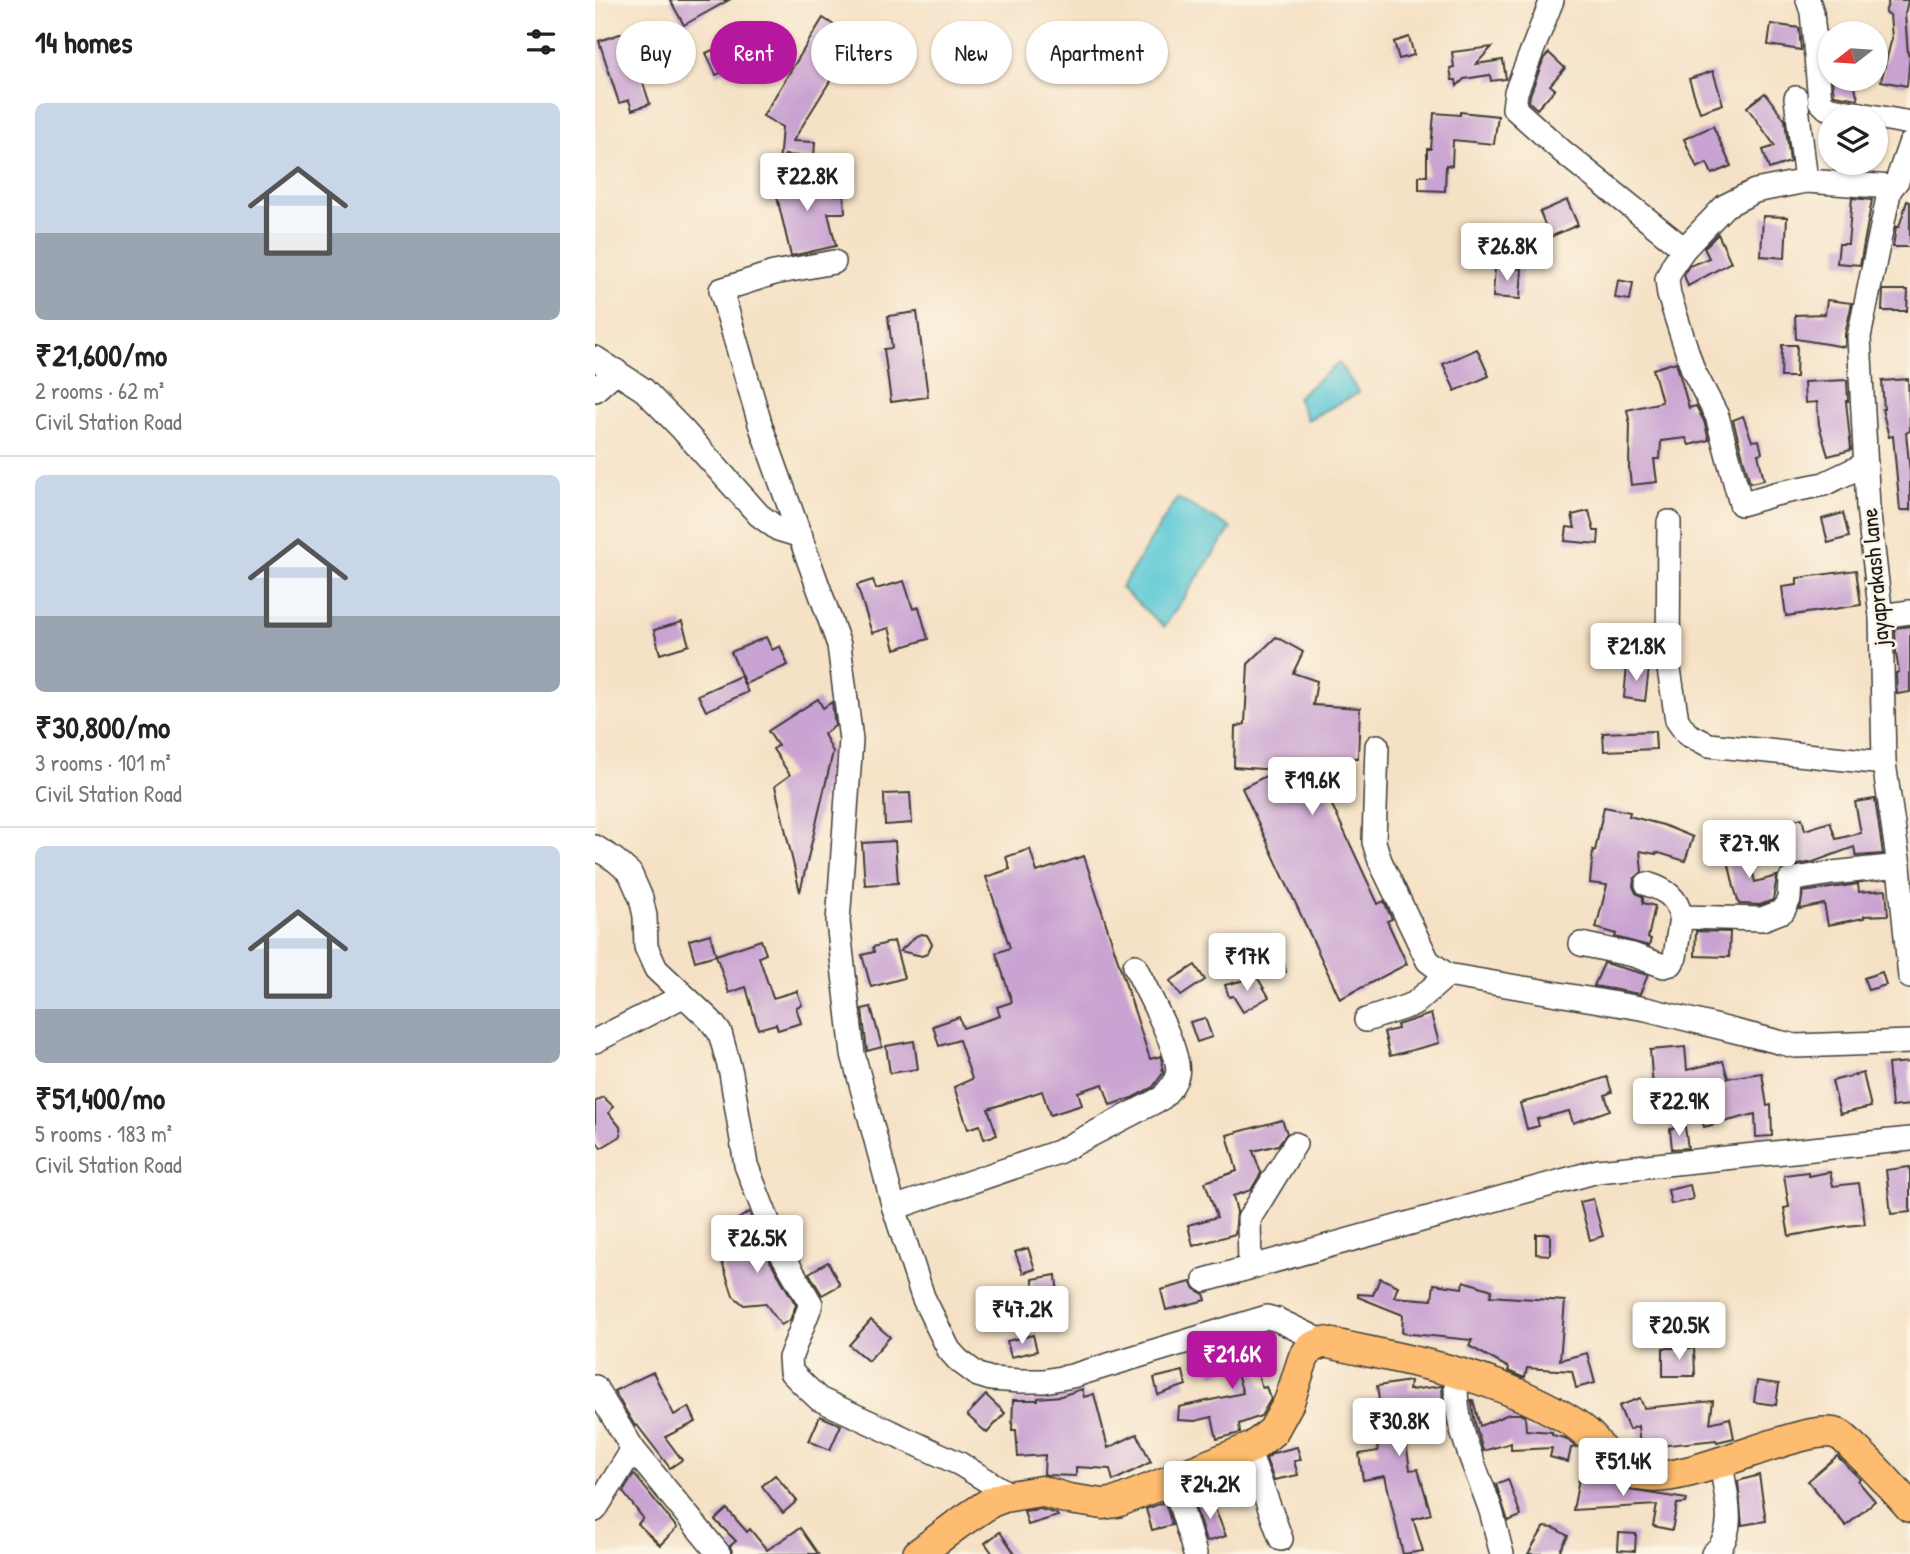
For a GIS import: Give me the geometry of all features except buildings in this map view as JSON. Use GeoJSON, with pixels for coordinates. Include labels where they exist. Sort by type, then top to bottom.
{"type":"FeatureCollection","features":[{"type":"Feature","properties":{"kind":"main road"},"geometry":{"type":"LineString","coordinates":[[918,1554],[991,1502],[1041,1491],[1103,1504],[1131,1498],[1248,1449],[1273,1431],[1289,1402],[1303,1359],[1310,1348],[1324,1342],[1457,1373],[1523,1396],[1576,1425],[1591,1437],[1607,1458],[1626,1470],[1647,1477],[1721,1464],[1766,1446],[1829,1432],[1841,1436],[1874,1466],[1910,1507]]}},
{"type":"Feature","properties":{"kind":"street"},"geometry":{"type":"LineString","coordinates":[[1552,0],[1516,92],[1514,108],[1563,152],[1683,249]]}},
{"type":"Feature","properties":{"kind":"street"},"geometry":{"type":"LineString","coordinates":[[1808,0],[1812,12],[1820,101],[1828,108],[1910,123]]}},
{"type":"Feature","properties":{"kind":"street"},"geometry":{"type":"LineString","coordinates":[[1796,98],[1806,181]]}},
{"type":"Feature","properties":{"kind":"street","name":"jayaprakash lane"},"geometry":{"type":"LineString","coordinates":[[1910,144],[1897,181],[1890,188],[1859,337],[1868,507],[1881,616],[1884,763],[1899,866],[1910,977]]}},
{"type":"Feature","properties":{"kind":"street"},"geometry":{"type":"LineString","coordinates":[[1866,464],[1823,484],[1741,504],[1717,416],[1693,370],[1669,295],[1667,279],[1683,249],[1725,206],[1755,191],[1806,181],[1890,188]]}},
{"type":"Feature","properties":{"kind":"street"},"geometry":{"type":"LineString","coordinates":[[834,262],[774,273],[722,290],[761,427],[839,645],[851,740],[838,922],[853,1054],[894,1208],[923,1297],[949,1350],[968,1368],[991,1379],[1044,1381],[1072,1376],[1267,1317],[1324,1342]]}},
{"type":"Feature","properties":{"kind":"street"},"geometry":{"type":"LineString","coordinates":[[595,358],[644,390],[759,515],[778,528],[801,536]]}},
{"type":"Feature","properties":{"kind":"street"},"geometry":{"type":"LineString","coordinates":[[595,390],[616,371]]}},
{"type":"Feature","properties":{"kind":"street"},"geometry":{"type":"LineString","coordinates":[[1669,522],[1668,663],[1677,720],[1687,734],[1709,744],[1884,763]]}},
{"type":"Feature","properties":{"kind":"street"},"geometry":{"type":"LineString","coordinates":[[1881,616],[1910,612]]}},
{"type":"Feature","properties":{"kind":"street"},"geometry":{"type":"LineString","coordinates":[[1377,746],[1374,842],[1380,861],[1428,961],[1436,969],[1447,975],[1646,1009],[1795,1046],[1910,1042]]}},
{"type":"Feature","properties":{"kind":"street"},"geometry":{"type":"LineString","coordinates":[[595,847],[630,873],[641,898],[645,916],[646,947],[656,969],[710,1020],[720,1033],[731,1073],[746,1165],[778,1247],[810,1304],[790,1359],[791,1372],[819,1399],[960,1464],[1012,1496]]}},
{"type":"Feature","properties":{"kind":"street"},"geometry":{"type":"LineString","coordinates":[[1681,917],[1762,919],[1783,911],[1789,899],[1790,880],[1899,866]]}},
{"type":"Feature","properties":{"kind":"street"},"geometry":{"type":"LineString","coordinates":[[1581,944],[1633,955],[1664,966],[1671,964],[1675,957],[1681,917],[1677,901],[1664,889],[1647,884]]}},
{"type":"Feature","properties":{"kind":"street"},"geometry":{"type":"LineString","coordinates":[[894,1208],[1058,1152],[1162,1098],[1172,1087],[1178,1073],[1177,1055],[1135,966]]}},
{"type":"Feature","properties":{"kind":"street"},"geometry":{"type":"LineString","coordinates":[[1366,1020],[1414,1004],[1447,975]]}},
{"type":"Feature","properties":{"kind":"street"},"geometry":{"type":"LineString","coordinates":[[595,1041],[683,996]]}},
{"type":"Feature","properties":{"kind":"street"},"geometry":{"type":"LineString","coordinates":[[1205,1280],[1598,1171],[1910,1139]]}},
{"type":"Feature","properties":{"kind":"street"},"geometry":{"type":"LineString","coordinates":[[1250,1267],[1249,1219],[1295,1144]]}},
{"type":"Feature","properties":{"kind":"street"},"geometry":{"type":"LineString","coordinates":[[1457,1373],[1455,1393],[1464,1442],[1491,1511],[1502,1554]]}},
{"type":"Feature","properties":{"kind":"street"},"geometry":{"type":"LineString","coordinates":[[597,1394],[633,1448],[719,1554]]}},
{"type":"Feature","properties":{"kind":"street"},"geometry":{"type":"LineString","coordinates":[[595,1510],[633,1448]]}},
{"type":"Feature","properties":{"kind":"street"},"geometry":{"type":"LineString","coordinates":[[1248,1449],[1281,1539]]}},
{"type":"Feature","properties":{"kind":"street"},"geometry":{"type":"LineString","coordinates":[[1713,1554],[1723,1546],[1728,1530],[1721,1464]]}},
{"type":"Feature","properties":{"kind":"street"},"geometry":{"type":"LineString","coordinates":[[1173,1480],[1195,1554]]}},
{"type":"Feature","properties":{"kind":"water"},"geometry":{"type":"Polygon","coordinates":[[[1339,363],[1359,393],[1307,420],[1297,397],[1339,363]]]}},
{"type":"Feature","properties":{"kind":"water"},"geometry":{"type":"Polygon","coordinates":[[[1177,498],[1231,528],[1164,627],[1121,588],[1177,498]]]}}]}
